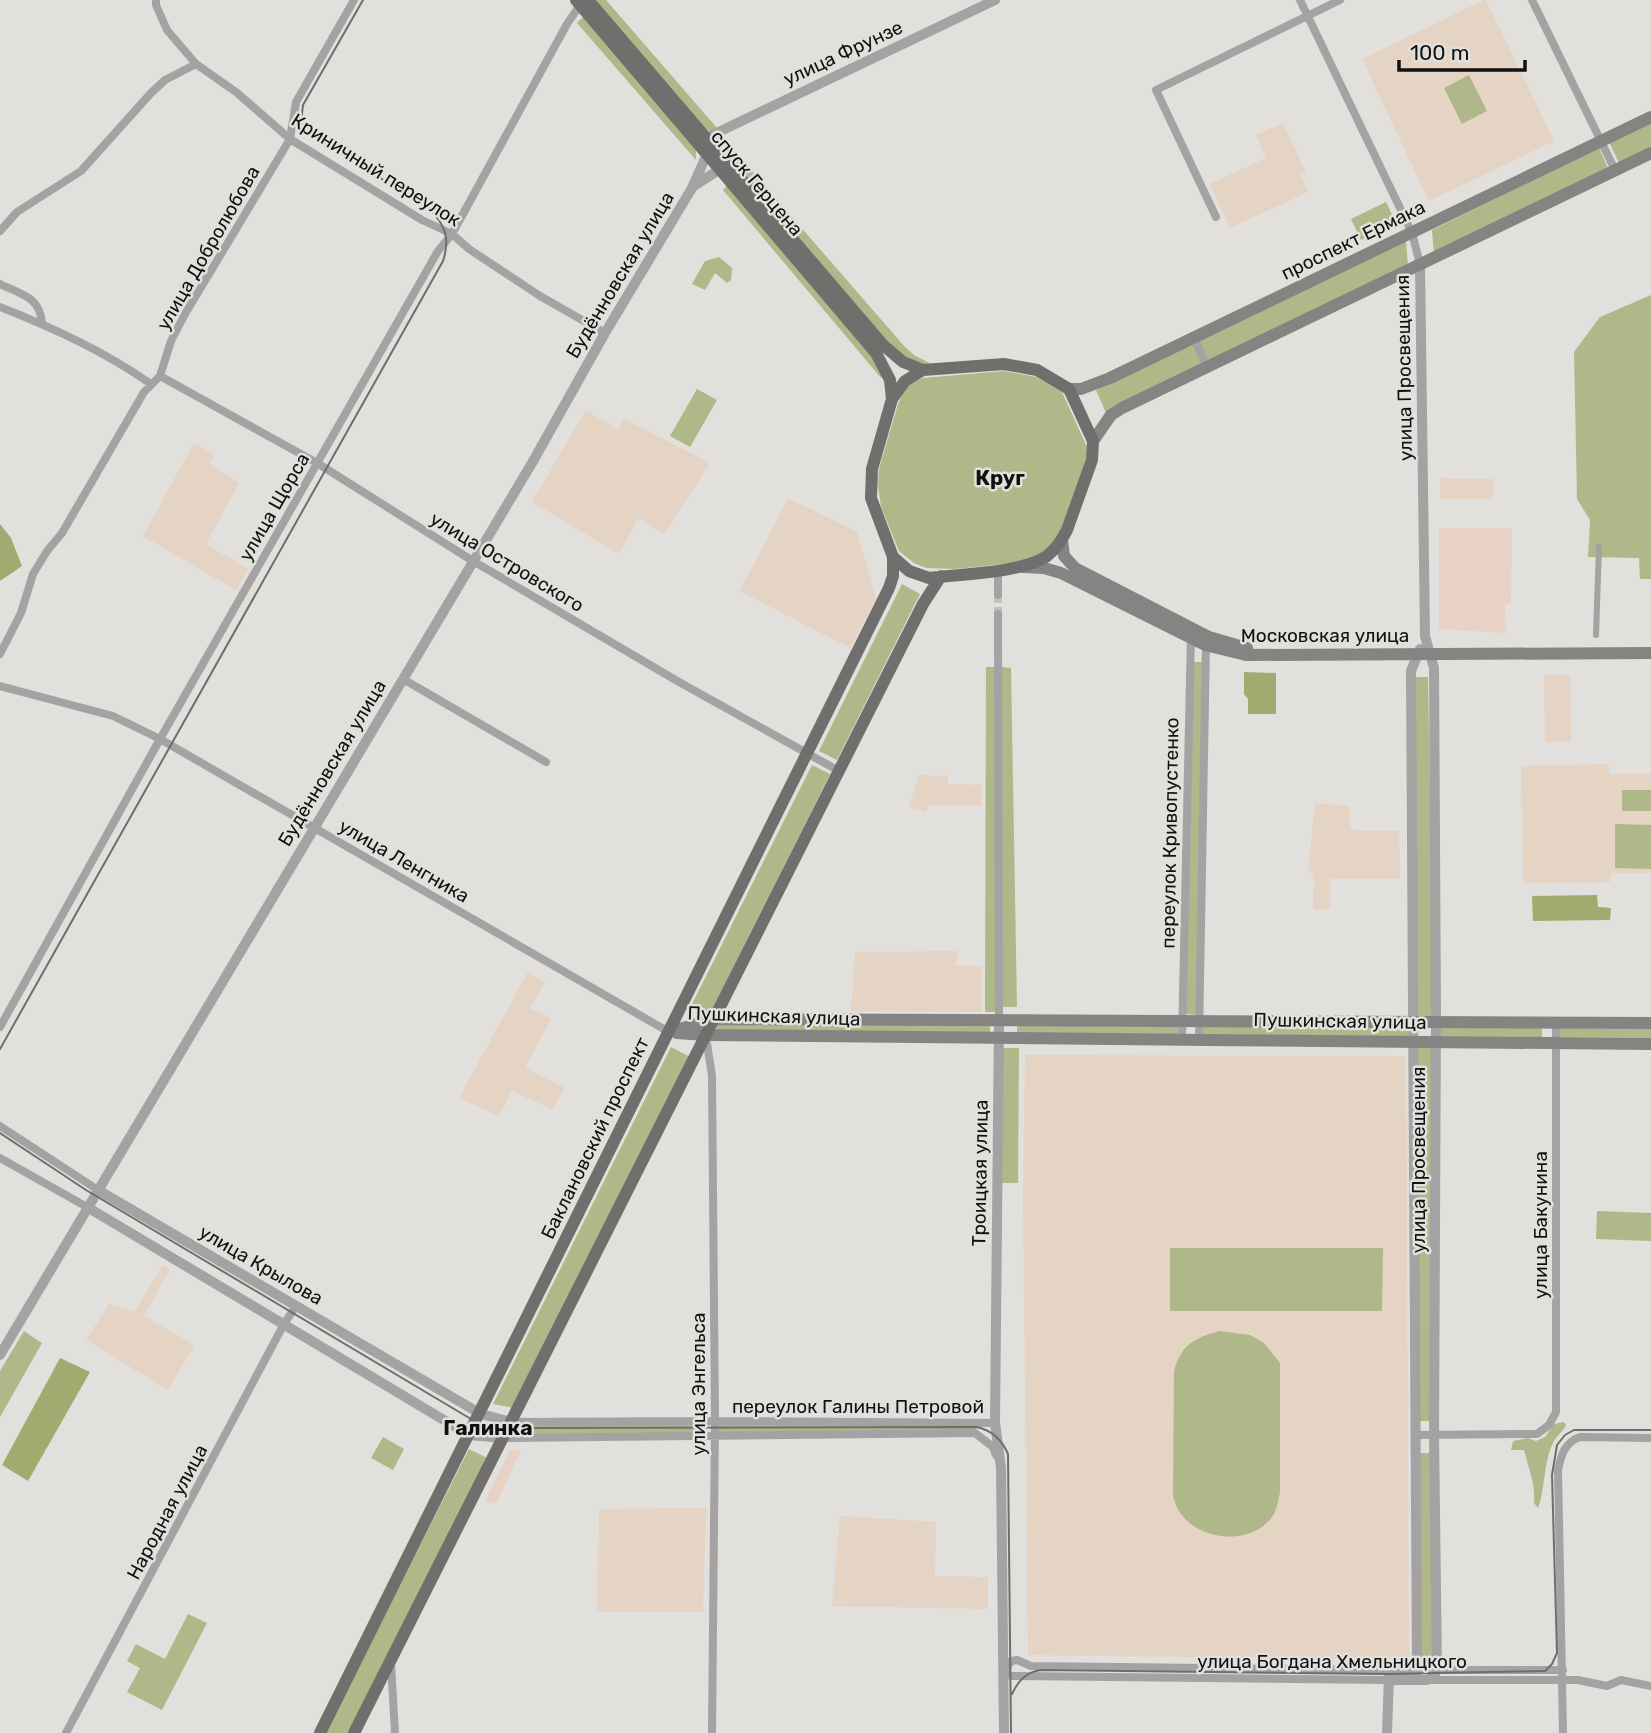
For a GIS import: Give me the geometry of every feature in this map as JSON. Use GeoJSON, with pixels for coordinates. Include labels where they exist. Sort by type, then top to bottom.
{"type":"FeatureCollection","features":[{"type":"Feature","properties":{"kind":"main road","name":"спуск Герцена"},"geometry":{"type":"LineString","coordinates":[[582,2],[706,138],[883,345],[903,362],[923,370]]}},
{"type":"Feature","properties":{"kind":"main road","name":"спуск Герцена"},"geometry":{"type":"LineString","coordinates":[[582,2],[876,353],[890,380],[892,399]]}},
{"type":"Feature","properties":{"kind":"main road","name":"проспект Ермака"},"geometry":{"type":"LineString","coordinates":[[1069,389],[1081,388],[1110,378],[1651,117]]}},
{"type":"Feature","properties":{"kind":"main road"},"geometry":{"type":"LineString","coordinates":[[1093,441],[1069,389],[1053,377],[1022,365],[1004,363],[923,370],[905,381],[892,399],[872,469],[870,487],[874,508],[893,556],[901,566],[929,578],[1019,568],[1046,557],[1062,540],[1088,472],[1093,441],[1111,415],[1651,153]]}},
{"type":"Feature","properties":{"kind":"main road","name":"Московская улица"},"geometry":{"type":"LineString","coordinates":[[1062,540],[1064,556],[1075,568],[1207,641],[1246,648],[1651,647]]}},
{"type":"Feature","properties":{"kind":"main road","name":"Баклановский проспект"},"geometry":{"type":"LineString","coordinates":[[320,1733],[890,588],[893,556]]}},
{"type":"Feature","properties":{"kind":"main road","name":"Московская улица"},"geometry":{"type":"LineString","coordinates":[[1019,568],[1044,568],[1061,573],[1192,633]]}},
{"type":"Feature","properties":{"kind":"main road"},"geometry":{"type":"LineString","coordinates":[[354,1733],[923,604],[941,576]]}},
{"type":"Feature","properties":{"kind":"main road","name":"Московская улица"},"geometry":{"type":"LineString","coordinates":[[1424,648],[1651,653]]}},
{"type":"Feature","properties":{"kind":"main road","name":"Пушкинская улица"},"geometry":{"type":"LineString","coordinates":[[669,1032],[714,1019],[1651,1023]]}},
{"type":"Feature","properties":{"kind":"main road","name":"Пушкинская улица"},"geometry":{"type":"LineString","coordinates":[[669,1032],[706,1035],[999,1040],[1182,1038],[1651,1044]]}},
{"type":"Feature","properties":{"kind":"street","name":"улица Добролюбова"},"geometry":{"type":"LineString","coordinates":[[160,376],[171,341],[185,314],[290,139],[296,102],[354,0]]}},
{"type":"Feature","properties":{"kind":"street","name":"улица Фрунзе"},"geometry":{"type":"LineString","coordinates":[[706,138],[995,0]]}},
{"type":"Feature","properties":{"kind":"street","name":"улица Просвещения"},"geometry":{"type":"LineString","coordinates":[[1300,0],[1412,233],[1420,264],[1424,648],[1434,668],[1434,1435],[1437,1669]]}},
{"type":"Feature","properties":{"kind":"street"},"geometry":{"type":"LineString","coordinates":[[1216,217],[1156,90],[1340,0]]}},
{"type":"Feature","properties":{"kind":"street"},"geometry":{"type":"LineString","coordinates":[[1532,0],[1615,170]]}},
{"type":"Feature","properties":{"kind":"street","name":"улица Щорса"},"geometry":{"type":"LineString","coordinates":[[0,1027],[160,739],[438,251],[452,234],[566,24],[582,2]]}},
{"type":"Feature","properties":{"kind":"street","name":"Криничный переулок"},"geometry":{"type":"LineString","coordinates":[[156,3],[167,30],[196,64],[236,92],[290,139],[422,220],[452,234],[469,249],[540,296],[606,333]]}},
{"type":"Feature","properties":{"kind":"street"},"geometry":{"type":"LineString","coordinates":[[0,231],[18,212],[80,171],[165,80],[196,64]]}},
{"type":"Feature","properties":{"kind":"street","name":"Будённовская улица"},"geometry":{"type":"LineString","coordinates":[[0,1355],[473,561],[692,188],[707,154]]}},
{"type":"Feature","properties":{"kind":"street","name":"Будённовская улица"},"geometry":{"type":"LineString","coordinates":[[692,188],[720,169]]}},
{"type":"Feature","properties":{"kind":"street"},"geometry":{"type":"LineString","coordinates":[[0,284],[37,304],[42,323]]}},
{"type":"Feature","properties":{"kind":"street"},"geometry":{"type":"LineString","coordinates":[[0,307],[42,323],[104,354],[151,384]]}},
{"type":"Feature","properties":{"kind":"street"},"geometry":{"type":"LineString","coordinates":[[1194,338],[1208,367]]}},
{"type":"Feature","properties":{"kind":"street"},"geometry":{"type":"LineString","coordinates":[[0,654],[22,613],[33,574],[62,533],[108,451],[151,384],[160,376]]}},
{"type":"Feature","properties":{"kind":"street","name":"улица Островского"},"geometry":{"type":"LineString","coordinates":[[160,376],[317,463],[473,561],[839,771]]}},
{"type":"Feature","properties":{"kind":"street"},"geometry":{"type":"LineString","coordinates":[[1596,635],[1599,546]]}},
{"type":"Feature","properties":{"kind":"street"},"geometry":{"type":"LineString","coordinates":[[998,569],[998,595]]}},
{"type":"Feature","properties":{"kind":"street","name":"Троицкая улица"},"geometry":{"type":"LineString","coordinates":[[998,614],[999,1040],[995,1423],[1001,1468],[1004,1660],[1007,1675],[1004,1733]]}},
{"type":"Feature","properties":{"kind":"street","name":"переулок Кривопустенко"},"geometry":{"type":"LineString","coordinates":[[1182,1038],[1192,633]]}},
{"type":"Feature","properties":{"kind":"street","name":"переулок Кривопустенко"},"geometry":{"type":"LineString","coordinates":[[1199,1039],[1207,641]]}},
{"type":"Feature","properties":{"kind":"street","name":"улица Просвещения"},"geometry":{"type":"LineString","coordinates":[[1420,1676],[1415,1435],[1412,671],[1424,648]]}},
{"type":"Feature","properties":{"kind":"street"},"geometry":{"type":"LineString","coordinates":[[403,679],[546,762]]}},
{"type":"Feature","properties":{"kind":"street","name":"улица Ленгника"},"geometry":{"type":"LineString","coordinates":[[0,686],[113,716],[160,739],[669,1032]]}},
{"type":"Feature","properties":{"kind":"street","name":"улица Бакунина"},"geometry":{"type":"LineString","coordinates":[[1434,1435],[1537,1434],[1549,1425],[1556,1412],[1556,1022]]}},
{"type":"Feature","properties":{"kind":"street","name":"улица Энгельса"},"geometry":{"type":"LineString","coordinates":[[706,1035],[712,1076],[715,1420],[712,1733]]}},
{"type":"Feature","properties":{"kind":"street","name":"улица Крылова"},"geometry":{"type":"LineString","coordinates":[[0,1126],[98,1190],[481,1414],[511,1422]]}},
{"type":"Feature","properties":{"kind":"street","name":"улица Крылова"},"geometry":{"type":"LineString","coordinates":[[0,1158],[87,1207],[469,1436],[502,1438]]}},
{"type":"Feature","properties":{"kind":"street","name":"Народная улица"},"geometry":{"type":"LineString","coordinates":[[66,1733],[296,1306]]}},
{"type":"Feature","properties":{"kind":"street","name":"переулок Галины Петровой"},"geometry":{"type":"LineString","coordinates":[[511,1422],[715,1420],[995,1423]]}},
{"type":"Feature","properties":{"kind":"street","name":"переулок Галины Петровой"},"geometry":{"type":"LineString","coordinates":[[502,1438],[975,1433],[993,1447],[1001,1468]]}},
{"type":"Feature","properties":{"kind":"street"},"geometry":{"type":"LineString","coordinates":[[1415,1435],[1434,1435]]}},
{"type":"Feature","properties":{"kind":"street"},"geometry":{"type":"LineString","coordinates":[[1563,1733],[1558,1470],[1560,1460],[1567,1446],[1580,1437],[1651,1437]]}},
{"type":"Feature","properties":{"kind":"street","name":"улица Богдана Хмельницкого"},"geometry":{"type":"LineString","coordinates":[[1391,1673],[1007,1675],[1011,1661],[1017,1660],[1031,1666],[1391,1673],[1578,1680],[1608,1686],[1621,1680],[1651,1685]]}},
{"type":"Feature","properties":{"kind":"street"},"geometry":{"type":"LineString","coordinates":[[391,1661],[396,1733]]}},
{"type":"Feature","properties":{"kind":"street"},"geometry":{"type":"LineString","coordinates":[[1420,1676],[1434,1676],[1437,1669]]}},
{"type":"Feature","properties":{"kind":"street","name":"улица Богдана Хмельницкого"},"geometry":{"type":"LineString","coordinates":[[1437,1669],[1563,1670]]}},
{"type":"Feature","properties":{"kind":"street"},"geometry":{"type":"LineString","coordinates":[[1387,1733],[1391,1673]]}},
{"type":"Feature","properties":{"kind":"shaded area"},"geometry":{"type":"Polygon","coordinates":[[[1484,0],[1554,141],[1429,201],[1362,59],[1484,0]]]}},
{"type":"Feature","properties":{"kind":"shaded area"},"geometry":{"type":"Polygon","coordinates":[[[1283,123],[1306,173],[1300,175],[1308,192],[1230,228],[1210,184],[1266,158],[1256,135],[1283,123]]]}},
{"type":"Feature","properties":{"kind":"shaded area"},"geometry":{"type":"Polygon","coordinates":[[[586,410],[618,430],[624,419],[710,463],[664,534],[638,518],[619,554],[532,502],[586,410]]]}},
{"type":"Feature","properties":{"kind":"shaded area"},"geometry":{"type":"Polygon","coordinates":[[[194,443],[214,454],[210,464],[239,483],[206,544],[248,569],[236,590],[143,536],[194,443]]]}},
{"type":"Feature","properties":{"kind":"shaded area"},"geometry":{"type":"Polygon","coordinates":[[[1440,478],[1493,479],[1493,499],[1440,499],[1440,478]]]}},
{"type":"Feature","properties":{"kind":"shaded area"},"geometry":{"type":"Polygon","coordinates":[[[788,498],[857,532],[876,599],[850,648],[740,591],[788,498]]]}},
{"type":"Feature","properties":{"kind":"shaded area"},"geometry":{"type":"Polygon","coordinates":[[[1439,528],[1512,528],[1511,603],[1505,604],[1506,633],[1439,629],[1439,528]]]}},
{"type":"Feature","properties":{"kind":"shaded area"},"geometry":{"type":"Polygon","coordinates":[[[1544,675],[1570,675],[1571,742],[1545,742],[1544,675]]]}},
{"type":"Feature","properties":{"kind":"shaded area"},"geometry":{"type":"Polygon","coordinates":[[[1609,764],[1609,774],[1651,774],[1651,873],[1611,873],[1610,882],[1523,883],[1521,766],[1609,764]]]}},
{"type":"Feature","properties":{"kind":"shaded area"},"geometry":{"type":"Polygon","coordinates":[[[919,775],[948,776],[948,784],[982,785],[981,806],[929,805],[926,812],[909,807],[919,775]]]}},
{"type":"Feature","properties":{"kind":"shaded area"},"geometry":{"type":"Polygon","coordinates":[[[1315,803],[1349,806],[1350,830],[1399,831],[1400,879],[1330,879],[1330,909],[1313,909],[1314,873],[1308,872],[1315,803]]]}},
{"type":"Feature","properties":{"kind":"shaded area"},"geometry":{"type":"Polygon","coordinates":[[[957,951],[956,966],[982,966],[982,1012],[851,1011],[855,952],[957,951]]]}},
{"type":"Feature","properties":{"kind":"shaded area"},"geometry":{"type":"Polygon","coordinates":[[[528,972],[545,982],[530,1008],[551,1019],[525,1068],[565,1088],[552,1109],[512,1091],[498,1116],[459,1098],[528,972]]]}},
{"type":"Feature","properties":{"kind":"shaded area"},"geometry":{"type":"Polygon","coordinates":[[[1025,1055],[1406,1056],[1409,1663],[1346,1659],[1028,1655],[1023,1199],[1025,1055]]]}},
{"type":"Feature","properties":{"kind":"shaded area"},"geometry":{"type":"Polygon","coordinates":[[[163,1265],[170,1269],[144,1316],[194,1345],[168,1390],[86,1340],[109,1304],[135,1311],[163,1265]]]}},
{"type":"Feature","properties":{"kind":"shaded area"},"geometry":{"type":"Polygon","coordinates":[[[510,1450],[521,1450],[496,1504],[485,1501],[510,1450]]]}},
{"type":"Feature","properties":{"kind":"shaded area"},"geometry":{"type":"Polygon","coordinates":[[[706,1508],[703,1612],[597,1612],[599,1509],[706,1508]]]}},
{"type":"Feature","properties":{"kind":"shaded area"},"geometry":{"type":"Polygon","coordinates":[[[840,1516],[936,1522],[935,1576],[988,1577],[988,1609],[832,1606],[840,1516]]]}},
{"type":"Feature","properties":{"kind":"green space"},"geometry":{"type":"Polygon","coordinates":[[[594,0],[606,0],[717,128],[710,131],[700,126],[594,0]]]}},
{"type":"Feature","properties":{"kind":"green space"},"geometry":{"type":"Polygon","coordinates":[[[583,17],[696,147],[696,160],[577,23],[583,17]]]}},
{"type":"Feature","properties":{"kind":"green space"},"geometry":{"type":"Polygon","coordinates":[[[1469,75],[1487,111],[1462,124],[1444,88],[1469,75]]]}},
{"type":"Feature","properties":{"kind":"green space"},"geometry":{"type":"Polygon","coordinates":[[[1651,122],[1651,150],[1620,165],[1609,142],[1651,122]]]}},
{"type":"Feature","properties":{"kind":"green space"},"geometry":{"type":"Polygon","coordinates":[[[732,148],[905,347],[933,365],[912,362],[884,342],[728,157],[727,149],[732,148]]]}},
{"type":"Feature","properties":{"kind":"green space"},"geometry":{"type":"Polygon","coordinates":[[[1599,148],[1609,170],[1434,254],[1432,230],[1599,148]]]}},
{"type":"Feature","properties":{"kind":"green space"},"geometry":{"type":"Polygon","coordinates":[[[728,184],[873,354],[882,371],[881,378],[723,190],[728,184]]]}},
{"type":"Feature","properties":{"kind":"green space"},"geometry":{"type":"Polygon","coordinates":[[[1386,202],[1396,223],[1361,240],[1351,219],[1386,202]]]}},
{"type":"Feature","properties":{"kind":"green space"},"geometry":{"type":"Polygon","coordinates":[[[1406,241],[1408,267],[1106,413],[1096,390],[1406,241]]]}},
{"type":"Feature","properties":{"kind":"green space"},"geometry":{"type":"Polygon","coordinates":[[[719,257],[732,268],[731,280],[727,283],[715,273],[705,290],[692,284],[705,261],[719,257]]]}},
{"type":"Feature","properties":{"kind":"green space"},"geometry":{"type":"Polygon","coordinates":[[[1651,295],[1651,579],[1640,579],[1639,558],[1588,557],[1590,520],[1577,499],[1574,352],[1600,317],[1651,295]]]}},
{"type":"Feature","properties":{"kind":"green space"},"geometry":{"type":"Polygon","coordinates":[[[1004,371],[1036,377],[1062,392],[1087,447],[1087,458],[1060,534],[1051,546],[1034,558],[1013,563],[956,569],[926,568],[914,563],[899,551],[881,507],[878,485],[879,469],[905,389],[923,378],[1004,371]]]}},
{"type":"Feature","properties":{"kind":"green space"},"geometry":{"type":"Polygon","coordinates":[[[697,389],[717,400],[690,447],[670,436],[697,389]]]}},
{"type":"Feature","properties":{"kind":"green space"},"geometry":{"type":"Polygon","coordinates":[[[0,524],[11,538],[22,566],[0,581],[0,524]]]}},
{"type":"Feature","properties":{"kind":"green space"},"geometry":{"type":"Polygon","coordinates":[[[902,584],[920,594],[837,760],[819,751],[902,584]]]}},
{"type":"Feature","properties":{"kind":"green space"},"geometry":{"type":"Polygon","coordinates":[[[1192,662],[1204,662],[1196,1015],[1186,1014],[1192,662]]]}},
{"type":"Feature","properties":{"kind":"green space"},"geometry":{"type":"Polygon","coordinates":[[[986,667],[995,667],[996,1012],[985,1012],[986,667]]]}},
{"type":"Feature","properties":{"kind":"green space"},"geometry":{"type":"Polygon","coordinates":[[[1002,667],[1011,668],[1017,1007],[1002,1007],[1002,667]]]}},
{"type":"Feature","properties":{"kind":"green space"},"geometry":{"type":"Polygon","coordinates":[[[1244,672],[1276,673],[1276,714],[1248,714],[1244,672]]]}},
{"type":"Feature","properties":{"kind":"green space"},"geometry":{"type":"Polygon","coordinates":[[[1414,677],[1428,677],[1434,1017],[1415,1016],[1414,677]]]}},
{"type":"Feature","properties":{"kind":"green space"},"geometry":{"type":"Polygon","coordinates":[[[812,765],[830,774],[709,1016],[691,1006],[812,765]]]}},
{"type":"Feature","properties":{"kind":"green space"},"geometry":{"type":"Polygon","coordinates":[[[1622,790],[1651,790],[1651,811],[1622,811],[1622,790]]]}},
{"type":"Feature","properties":{"kind":"green space"},"geometry":{"type":"Polygon","coordinates":[[[1615,824],[1651,825],[1651,869],[1615,868],[1615,824]]]}},
{"type":"Feature","properties":{"kind":"green space"},"geometry":{"type":"Polygon","coordinates":[[[1597,895],[1598,907],[1611,908],[1610,920],[1533,921],[1532,896],[1597,895]]]}},
{"type":"Feature","properties":{"kind":"green space"},"geometry":{"type":"Polygon","coordinates":[[[717,1022],[990,1024],[990,1035],[716,1032],[717,1022]]]}},
{"type":"Feature","properties":{"kind":"green space"},"geometry":{"type":"Polygon","coordinates":[[[1201,1022],[1408,1025],[1408,1039],[1201,1036],[1201,1022]]]}},
{"type":"Feature","properties":{"kind":"green space"},"geometry":{"type":"Polygon","coordinates":[[[1017,1023],[1179,1024],[1178,1035],[1017,1036],[1017,1023]]]}},
{"type":"Feature","properties":{"kind":"green space"},"geometry":{"type":"Polygon","coordinates":[[[1440,1026],[1542,1027],[1542,1038],[1440,1037],[1440,1026]]]}},
{"type":"Feature","properties":{"kind":"green space"},"geometry":{"type":"Polygon","coordinates":[[[1559,1028],[1651,1029],[1651,1038],[1559,1037],[1559,1028]]]}},
{"type":"Feature","properties":{"kind":"green space"},"geometry":{"type":"Polygon","coordinates":[[[671,1047],[690,1057],[514,1408],[493,1404],[671,1047]]]}},
{"type":"Feature","properties":{"kind":"green space"},"geometry":{"type":"Polygon","coordinates":[[[1415,1047],[1433,1048],[1432,1421],[1417,1421],[1415,1047]]]}},
{"type":"Feature","properties":{"kind":"green space"},"geometry":{"type":"Polygon","coordinates":[[[1001,1048],[1019,1048],[1018,1183],[1002,1183],[1001,1048]]]}},
{"type":"Feature","properties":{"kind":"green space"},"geometry":{"type":"Polygon","coordinates":[[[1597,1211],[1651,1213],[1651,1241],[1596,1239],[1597,1211]]]}},
{"type":"Feature","properties":{"kind":"green space"},"geometry":{"type":"Polygon","coordinates":[[[1170,1248],[1383,1248],[1382,1311],[1170,1311],[1170,1248]]]}},
{"type":"Feature","properties":{"kind":"green space"},"geometry":{"type":"Polygon","coordinates":[[[24,1331],[42,1343],[0,1417],[0,1371],[24,1331]]]}},
{"type":"Feature","properties":{"kind":"green space"},"geometry":{"type":"Polygon","coordinates":[[[1219,1331],[1250,1335],[1264,1343],[1280,1363],[1280,1493],[1275,1512],[1265,1525],[1240,1536],[1212,1534],[1199,1529],[1179,1511],[1173,1496],[1174,1371],[1181,1354],[1190,1344],[1219,1331]]]}},
{"type":"Feature","properties":{"kind":"green space"},"geometry":{"type":"Polygon","coordinates":[[[60,1358],[90,1372],[28,1481],[2,1465],[60,1358]]]}},
{"type":"Feature","properties":{"kind":"green space"},"geometry":{"type":"Polygon","coordinates":[[[1564,1422],[1566,1425],[1550,1451],[1538,1508],[1534,1503],[1533,1482],[1524,1450],[1511,1450],[1513,1441],[1528,1438],[1536,1441],[1545,1437],[1554,1424],[1564,1422]]]}},
{"type":"Feature","properties":{"kind":"green space"},"geometry":{"type":"Polygon","coordinates":[[[702,1423],[702,1434],[516,1435],[520,1425],[702,1423]]]}},
{"type":"Feature","properties":{"kind":"green space"},"geometry":{"type":"Polygon","coordinates":[[[718,1424],[977,1425],[976,1432],[718,1433],[718,1424]]]}},
{"type":"Feature","properties":{"kind":"green space"},"geometry":{"type":"Polygon","coordinates":[[[383,1437],[404,1449],[393,1470],[371,1458],[383,1437]]]}},
{"type":"Feature","properties":{"kind":"green space"},"geometry":{"type":"Polygon","coordinates":[[[469,1449],[487,1458],[348,1733],[325,1733],[469,1449]]]}},
{"type":"Feature","properties":{"kind":"green space"},"geometry":{"type":"Polygon","coordinates":[[[1417,1453],[1432,1453],[1434,1666],[1419,1665],[1417,1453]]]}},
{"type":"Feature","properties":{"kind":"green space"},"geometry":{"type":"Polygon","coordinates":[[[188,1614],[207,1623],[162,1710],[127,1692],[140,1668],[127,1661],[136,1644],[165,1659],[188,1614]]]}},
{"type":"Feature","properties":{"kind":"tunnel"},"geometry":{"type":"LineString","coordinates":[[998,595],[998,614]]}},
{"type":"Feature","properties":{"kind":"tram line"},"geometry":{"type":"LineString","coordinates":[[0,1049],[443,261],[445,233],[440,221],[430,210],[306,130],[301,123],[303,105],[363,0]]}},
{"type":"Feature","properties":{"kind":"tram line"},"geometry":{"type":"LineString","coordinates":[[0,1133],[86,1190],[476,1422],[508,1428],[976,1427],[992,1433],[1008,1454],[1011,1733]]}},
{"type":"Feature","properties":{"kind":"tram line"},"geometry":{"type":"LineString","coordinates":[[1012,1694],[1023,1678],[1041,1670],[1388,1674],[1545,1671],[1557,1653],[1552,1475],[1557,1445],[1565,1435],[1574,1430],[1651,1430]]}},
{"type":"Feature","properties":{"kind":"district","name":"Круг"},"geometry":{"type":"Point","coordinates":[1000,477]}},
{"type":"Feature","properties":{"kind":"district","name":"Галинка"},"geometry":{"type":"Point","coordinates":[488,1427]}}]}
